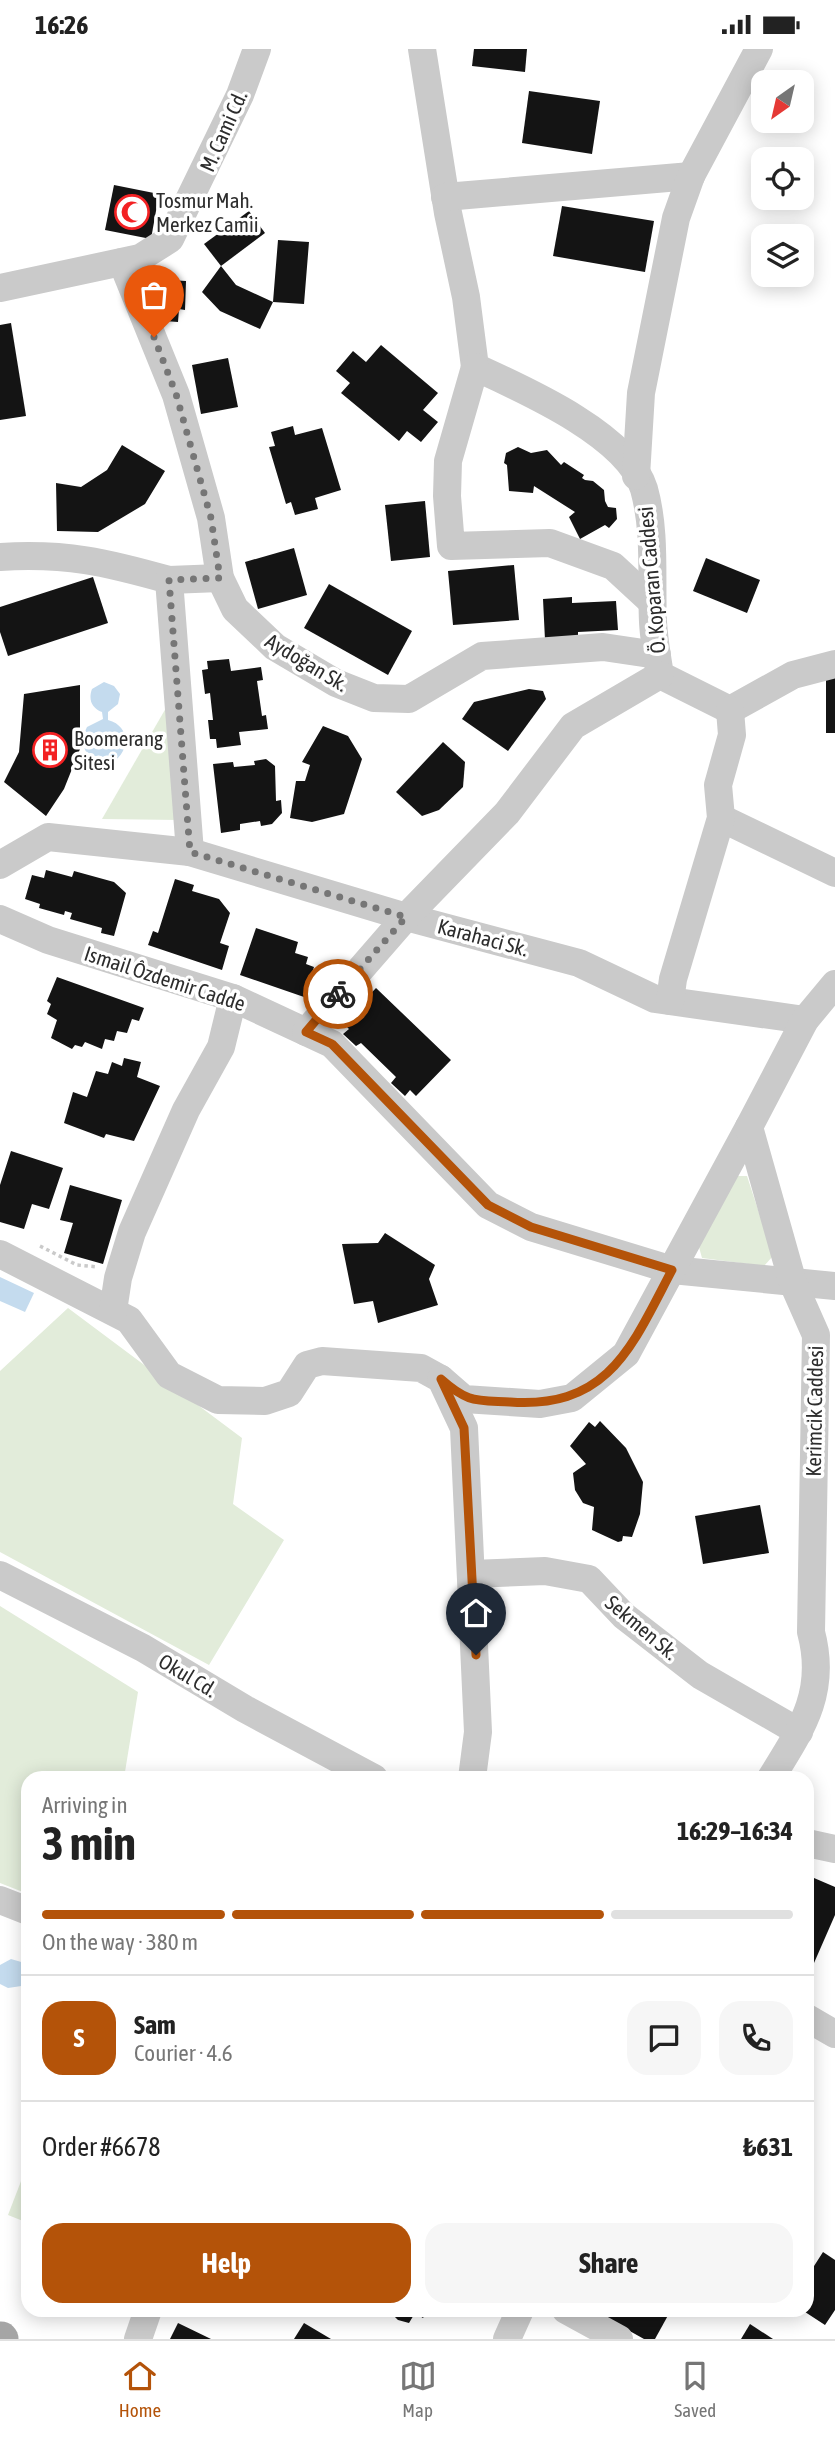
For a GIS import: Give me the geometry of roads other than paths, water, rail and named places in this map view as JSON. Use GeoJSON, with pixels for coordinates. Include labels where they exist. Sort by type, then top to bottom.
{"type":"FeatureCollection","features":[{"type":"Feature","properties":{"kind":"street","name":"M. Cami Cd."},"geometry":{"type":"LineString","coordinates":[[0,288],[140,258],[170,239],[240,95],[257,49]]}},
{"type":"Feature","properties":{"kind":"street"},"geometry":{"type":"LineString","coordinates":[[422,49],[445,197],[466,297],[475,367],[448,461],[447,496],[451,546],[550,543],[613,566],[652,602]]}},
{"type":"Feature","properties":{"kind":"street"},"geometry":{"type":"LineString","coordinates":[[636,476],[641,393],[676,218],[691,176],[760,49]]}},
{"type":"Feature","properties":{"kind":"street"},"geometry":{"type":"LineString","coordinates":[[445,197],[691,176]]}},
{"type":"Feature","properties":{"kind":"street","name":"Aydoğan Sk."},"geometry":{"type":"LineString","coordinates":[[122,262],[176,394],[211,518],[220,578],[235,609],[275,647],[336,683],[374,698],[409,699],[482,656],[603,647],[658,665]]}},
{"type":"Feature","properties":{"kind":"street","name":"Ö. Koparan Caddesi"},"geometry":{"type":"LineString","coordinates":[[475,367],[531,392],[582,422],[623,456],[644,487],[652,548],[652,602],[658,665],[730,711]]}},
{"type":"Feature","properties":{"kind":"street"},"geometry":{"type":"LineString","coordinates":[[0,557],[48,554],[96,560],[169,580],[220,578]]}},
{"type":"Feature","properties":{"kind":"street"},"geometry":{"type":"LineString","coordinates":[[169,580],[190,852]]}},
{"type":"Feature","properties":{"kind":"street"},"geometry":{"type":"LineString","coordinates":[[670,1001],[673,979],[721,818],[718,785],[732,736],[730,711],[793,675],[835,664]]}},
{"type":"Feature","properties":{"kind":"street"},"geometry":{"type":"LineString","coordinates":[[306,1032],[406,917],[507,813],[573,726],[658,665]]}},
{"type":"Feature","properties":{"kind":"street"},"geometry":{"type":"LineString","coordinates":[[721,818],[835,873]]}},
{"type":"Feature","properties":{"kind":"street","name":"Karahaci Sk."},"geometry":{"type":"LineString","coordinates":[[2,858],[48,837],[190,852],[406,917],[579,963],[655,999],[805,1020]]}},
{"type":"Feature","properties":{"kind":"street","name":"Ismail Ôzdemir Cadde"},"geometry":{"type":"LineString","coordinates":[[0,919],[48,940],[233,998],[332,1044],[488,1205],[531,1227],[672,1270],[835,1286]]}},
{"type":"Feature","properties":{"kind":"street"},"geometry":{"type":"LineString","coordinates":[[0,1254],[115,1299],[169,1375],[218,1400],[265,1401],[289,1393],[307,1365],[322,1361],[421,1368],[441,1379],[464,1399],[540,1404],[572,1398],[626,1354],[805,1020],[835,984]]}},
{"type":"Feature","properties":{"kind":"street"},"geometry":{"type":"LineString","coordinates":[[115,1299],[132,1232],[153,1179],[186,1110],[221,1047],[233,998]]}},
{"type":"Feature","properties":{"kind":"street","name":"Kerimcik Caddesi"},"geometry":{"type":"LineString","coordinates":[[748,1126],[793,1283],[816,1335],[823,1451],[823,1633],[811,1706],[775,1771]]}},
{"type":"Feature","properties":{"kind":"street"},"geometry":{"type":"LineString","coordinates":[[441,1379],[464,1428],[478,1732],[473,1771]]}},
{"type":"Feature","properties":{"kind":"street","name":"Sekmen Sk."},"geometry":{"type":"LineString","coordinates":[[472,1574],[545,1571],[589,1579],[624,1616],[700,1675],[799,1732]]}},
{"type":"Feature","properties":{"kind":"street","name":"Okul Cd."},"geometry":{"type":"LineString","coordinates":[[0,1575],[142,1648],[244,1709],[361,1771]]}},
{"type":"Feature","properties":{"kind":"street"},"geometry":{"type":"LineString","coordinates":[[814,1844],[835,1849]]}},
{"type":"Feature","properties":{"kind":"street"},"geometry":{"type":"LineString","coordinates":[[0,1900],[21,1908]]}},
{"type":"Feature","properties":{"kind":"street"},"geometry":{"type":"LineString","coordinates":[[814,2022],[835,2034]]}},
{"type":"Feature","properties":{"kind":"street"},"geometry":{"type":"LineString","coordinates":[[138,2339],[146,2317]]}},
{"type":"Feature","properties":{"kind":"street"},"geometry":{"type":"LineString","coordinates":[[507,2339],[517,2317]]}},
{"type":"Feature","properties":{"kind":"street"},"geometry":{"type":"LineString","coordinates":[[579,2317],[619,2339]]}},
{"type":"Feature","properties":{"kind":"water"},"geometry":{"type":"Polygon","coordinates":[[[104,682],[114,686],[120,694],[118,704],[108,712],[108,720],[118,725],[124,733],[125,742],[118,758],[110,763],[89,759],[81,740],[87,727],[103,719],[102,712],[93,706],[90,697],[92,689],[104,682]]]}},
{"type":"Feature","properties":{"kind":"water"},"geometry":{"type":"Polygon","coordinates":[[[0,1277],[34,1293],[25,1312],[0,1301],[0,1277]]]}},
{"type":"Feature","properties":{"kind":"water"},"geometry":{"type":"Polygon","coordinates":[[[11,1959],[21,1962],[21,1986],[8,1988],[0,1984],[0,1965],[11,1959]]]}},
{"type":"Feature","properties":{"kind":"place","name":"Tosmur Mah. Merkez Camii"},"geometry":{"type":"Point","coordinates":[132,212]}},
{"type":"Feature","properties":{"kind":"place","name":"Boomerang Sitesi"},"geometry":{"type":"Point","coordinates":[50,750]}}]}
